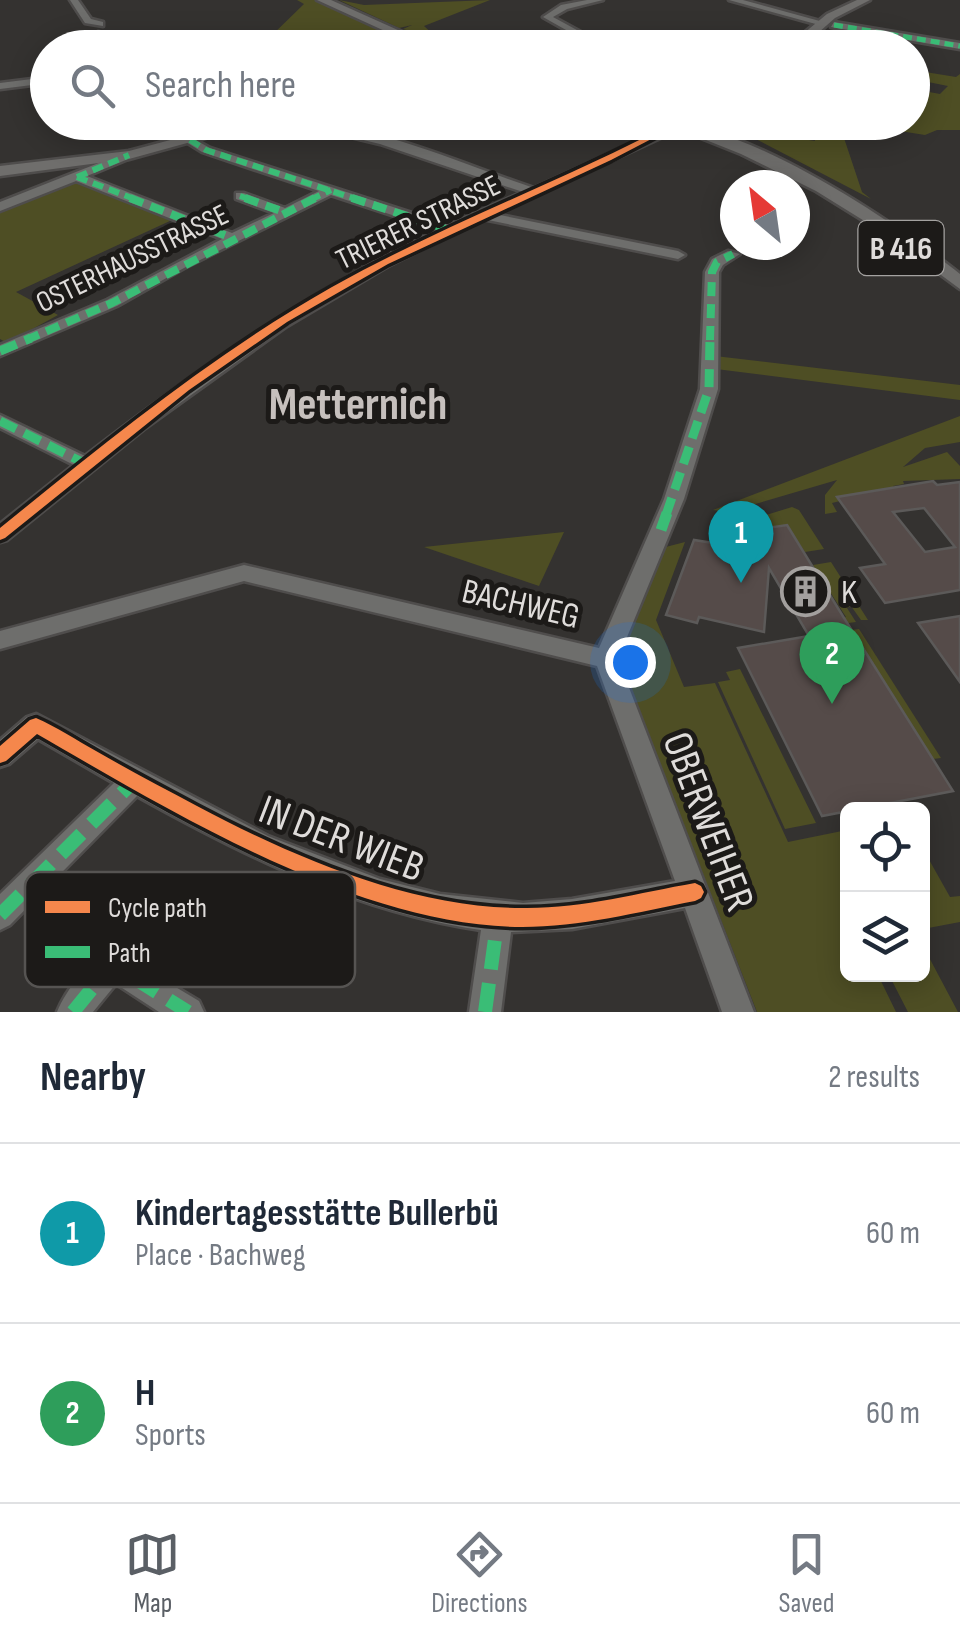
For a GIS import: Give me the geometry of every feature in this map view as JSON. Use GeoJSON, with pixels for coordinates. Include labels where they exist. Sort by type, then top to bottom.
{"type":"FeatureCollection","features":[{"type":"Feature","properties":{"kind":"main road"},"geometry":{"type":"LineString","coordinates":[[322,0],[364,16]]}},
{"type":"Feature","properties":{"kind":"main road"},"geometry":{"type":"LineString","coordinates":[[335,0],[394,30]]}},
{"type":"Feature","properties":{"kind":"main road"},"geometry":{"type":"LineString","coordinates":[[818,30],[844,9],[865,0]]}},
{"type":"Feature","properties":{"kind":"main road"},"geometry":{"type":"LineString","coordinates":[[0,171],[130,154],[190,140]]}},
{"type":"Feature","properties":{"kind":"main road","name":"B 416"},"geometry":{"type":"LineString","coordinates":[[718,140],[766,160],[887,226],[960,282]]}},
{"type":"Feature","properties":{"kind":"main road","name":"B 416"},"geometry":{"type":"LineString","coordinates":[[841,200],[960,297]]}},
{"type":"Feature","properties":{"kind":"street"},"geometry":{"type":"LineString","coordinates":[[74,0],[88,21],[103,30]]}},
{"type":"Feature","properties":{"kind":"street"},"geometry":{"type":"LineString","coordinates":[[733,0],[864,30]]}},
{"type":"Feature","properties":{"kind":"street"},"geometry":{"type":"LineString","coordinates":[[572,30],[547,17],[564,7],[595,1],[604,6],[616,3]]}},
{"type":"Feature","properties":{"kind":"street"},"geometry":{"type":"LineString","coordinates":[[930,41],[960,46]]}},
{"type":"Feature","properties":{"kind":"street"},"geometry":{"type":"LineString","coordinates":[[0,86],[30,82]]}},
{"type":"Feature","properties":{"kind":"street"},"geometry":{"type":"LineString","coordinates":[[190,140],[206,150],[453,231]]}},
{"type":"Feature","properties":{"kind":"street"},"geometry":{"type":"LineString","coordinates":[[378,140],[534,192]]}},
{"type":"Feature","properties":{"kind":"street","name":"TRIERER STRASSE"},"geometry":{"type":"LineString","coordinates":[[0,535],[185,389],[298,314],[384,262],[486,216],[633,140]]}},
{"type":"Feature","properties":{"kind":"street"},"geometry":{"type":"LineString","coordinates":[[0,207],[130,154]]}},
{"type":"Feature","properties":{"kind":"street"},"geometry":{"type":"LineString","coordinates":[[78,177],[232,238]]}},
{"type":"Feature","properties":{"kind":"street","name":"OSTERHAUSSTRASSE"},"geometry":{"type":"LineString","coordinates":[[0,351],[112,303],[331,190]]}},
{"type":"Feature","properties":{"kind":"street","name":"OSTERHAUSSTRASSE"},"geometry":{"type":"LineString","coordinates":[[240,196],[288,213]]}},
{"type":"Feature","properties":{"kind":"street"},"geometry":{"type":"LineString","coordinates":[[486,216],[678,255]]}},
{"type":"Feature","properties":{"kind":"street","name":"BACHWEG"},"geometry":{"type":"LineString","coordinates":[[0,640],[244,572],[606,659],[674,498],[710,389],[712,272],[720,260]]}},
{"type":"Feature","properties":{"kind":"street"},"geometry":{"type":"LineString","coordinates":[[0,421],[86,464]]}},
{"type":"Feature","properties":{"kind":"street","name":"OBERWEIHER"},"geometry":{"type":"LineString","coordinates":[[606,659],[738,1012]]}},
{"type":"Feature","properties":{"kind":"street","name":"IN DER WIEB"},"geometry":{"type":"LineString","coordinates":[[0,756],[36,725],[133,782],[329,872]]}},
{"type":"Feature","properties":{"kind":"street"},"geometry":{"type":"LineString","coordinates":[[44,872],[133,782]]}},
{"type":"Feature","properties":{"kind":"street","name":"IN DER WIEB"},"geometry":{"type":"LineString","coordinates":[[355,882],[425,904],[498,918],[597,909],[695,892]]}},
{"type":"Feature","properties":{"kind":"street"},"geometry":{"type":"LineString","coordinates":[[0,916],[25,891]]}},
{"type":"Feature","properties":{"kind":"street"},"geometry":{"type":"LineString","coordinates":[[485,1012],[498,918]]}},
{"type":"Feature","properties":{"kind":"street"},"geometry":{"type":"LineString","coordinates":[[74,1012],[94,987]]}},
{"type":"Feature","properties":{"kind":"street"},"geometry":{"type":"LineString","coordinates":[[148,987],[188,1012]]}},
{"type":"Feature","properties":{"kind":"shaded area"},"geometry":{"type":"Polygon","coordinates":[[[297,0],[317,0],[380,30],[277,30],[304,4],[297,0]]]}},
{"type":"Feature","properties":{"kind":"shaded area"},"geometry":{"type":"Polygon","coordinates":[[[339,0],[364,5],[490,0],[424,26],[428,30],[403,29],[412,25],[399,28],[339,0]]]}},
{"type":"Feature","properties":{"kind":"shaded area"},"geometry":{"type":"Polygon","coordinates":[[[930,73],[956,77],[960,74],[960,130],[930,133],[930,92],[940,94],[948,86],[930,82],[930,73]]]}},
{"type":"Feature","properties":{"kind":"shaded area"},"geometry":{"type":"Polygon","coordinates":[[[758,140],[845,140],[862,192],[871,199],[758,140]]]}},
{"type":"Feature","properties":{"kind":"shaded area"},"geometry":{"type":"Polygon","coordinates":[[[73,181],[172,220],[16,292],[58,315],[7,343],[0,339],[0,209],[73,181]]]}},
{"type":"Feature","properties":{"kind":"shaded area"},"geometry":{"type":"Polygon","coordinates":[[[715,356],[960,385],[960,400],[716,369],[715,356]]]}},
{"type":"Feature","properties":{"kind":"shaded area"},"geometry":{"type":"Polygon","coordinates":[[[960,416],[960,442],[925,448],[903,467],[947,452],[960,466],[960,479],[903,481],[904,484],[893,486],[895,489],[838,497],[840,501],[832,503],[837,512],[825,514],[825,495],[837,480],[728,512],[713,510],[960,416]]]}},
{"type":"Feature","properties":{"kind":"shaded area"},"geometry":{"type":"Polygon","coordinates":[[[792,507],[799,510],[824,549],[805,552],[787,525],[747,531],[734,525],[792,507]]]}},
{"type":"Feature","properties":{"kind":"shaded area"},"geometry":{"type":"Polygon","coordinates":[[[564,532],[539,586],[424,547],[564,532]]]}},
{"type":"Feature","properties":{"kind":"shaded area"},"geometry":{"type":"Polygon","coordinates":[[[685,542],[656,620],[684,687],[715,683],[788,842],[840,831],[840,982],[881,982],[896,1012],[757,1012],[618,657],[658,549],[685,542]]]}},
{"type":"Feature","properties":{"kind":"shaded area"},"geometry":{"type":"Polygon","coordinates":[[[831,562],[868,620],[861,620],[851,606],[847,608],[856,622],[819,627],[816,623],[846,617],[813,565],[831,562]]]}},
{"type":"Feature","properties":{"kind":"shaded area"},"geometry":{"type":"Polygon","coordinates":[[[859,629],[941,758],[933,759],[851,630],[859,629]]]}},
{"type":"Feature","properties":{"kind":"shaded area"},"geometry":{"type":"Polygon","coordinates":[[[740,669],[816,823],[785,829],[718,682],[730,680],[726,672],[740,669]]]}},
{"type":"Feature","properties":{"kind":"shaded area"},"geometry":{"type":"Polygon","coordinates":[[[930,861],[950,897],[960,896],[960,922],[930,928],[930,861]]]}},
{"type":"Feature","properties":{"kind":"shaded area"},"geometry":{"type":"Polygon","coordinates":[[[930,959],[958,1012],[908,1012],[893,982],[930,982],[930,959]]]}},
{"type":"Feature","properties":{"kind":"building"},"geometry":{"type":"Polygon","coordinates":[[[933,481],[937,485],[960,482],[960,590],[885,603],[860,568],[885,564],[837,497],[933,481]],[[924,508],[893,512],[925,552],[955,547],[924,508]]]}},
{"type":"Feature","properties":{"kind":"building"},"geometry":{"type":"Polygon","coordinates":[[[787,525],[953,791],[895,802],[840,802],[840,813],[822,816],[738,648],[809,636],[769,568],[764,632],[699,617],[697,623],[666,615],[694,540],[761,556],[747,531],[787,525]]]}},
{"type":"Feature","properties":{"kind":"building"},"geometry":{"type":"Polygon","coordinates":[[[960,616],[960,682],[918,623],[960,616]]]}},
{"type":"Feature","properties":{"kind":"marked path"},"geometry":{"type":"LineString","coordinates":[[834,25],[864,30]]}},
{"type":"Feature","properties":{"kind":"marked path"},"geometry":{"type":"LineString","coordinates":[[930,41],[960,46]]}},
{"type":"Feature","properties":{"kind":"marked path"},"geometry":{"type":"LineString","coordinates":[[190,140],[206,150],[449,230]]}},
{"type":"Feature","properties":{"kind":"marked path"},"geometry":{"type":"LineString","coordinates":[[77,177],[129,155]]}},
{"type":"Feature","properties":{"kind":"marked path"},"geometry":{"type":"LineString","coordinates":[[77,177],[232,238]]}},
{"type":"Feature","properties":{"kind":"marked path"},"geometry":{"type":"LineString","coordinates":[[0,351],[112,303],[179,265],[331,190]]}},
{"type":"Feature","properties":{"kind":"marked path"},"geometry":{"type":"LineString","coordinates":[[240,196],[287,213]]}},
{"type":"Feature","properties":{"kind":"marked path"},"geometry":{"type":"LineString","coordinates":[[661,530],[709,389],[712,272],[721,260]]}},
{"type":"Feature","properties":{"kind":"marked path"},"geometry":{"type":"LineString","coordinates":[[0,421],[86,464]]}},
{"type":"Feature","properties":{"kind":"marked path"},"geometry":{"type":"LineString","coordinates":[[43,872],[133,782]]}},
{"type":"Feature","properties":{"kind":"marked path"},"geometry":{"type":"LineString","coordinates":[[0,915],[25,890]]}},
{"type":"Feature","properties":{"kind":"marked path"},"geometry":{"type":"LineString","coordinates":[[485,1012],[498,917]]}},
{"type":"Feature","properties":{"kind":"marked path"},"geometry":{"type":"LineString","coordinates":[[73,1012],[93,987]]}},
{"type":"Feature","properties":{"kind":"marked path"},"geometry":{"type":"LineString","coordinates":[[148,987],[188,1012]]}},
{"type":"Feature","properties":{"kind":"cycle path"},"geometry":{"type":"LineString","coordinates":[[0,535],[185,388],[283,320],[422,244],[645,140]]}},
{"type":"Feature","properties":{"kind":"cycle path"},"geometry":{"type":"LineString","coordinates":[[0,756],[36,725],[199,816],[319,872]]}},
{"type":"Feature","properties":{"kind":"cycle path"},"geometry":{"type":"LineString","coordinates":[[355,884],[440,909],[523,918],[597,911],[695,892]]}},
{"type":"Feature","properties":{"kind":"place","name":"Kindertagesstätte Bullerbü"},"geometry":{"type":"Point","coordinates":[741,583]}},
{"type":"Feature","properties":{"kind":"place","name":"K"},"geometry":{"type":"Point","coordinates":[806,591]}},
{"type":"Feature","properties":{"kind":"place","name":"H"},"geometry":{"type":"Point","coordinates":[832,704]}},
{"type":"Feature","properties":{"kind":"district","name":"Metternich"},"geometry":{"type":"Point","coordinates":[358,403]}}]}
